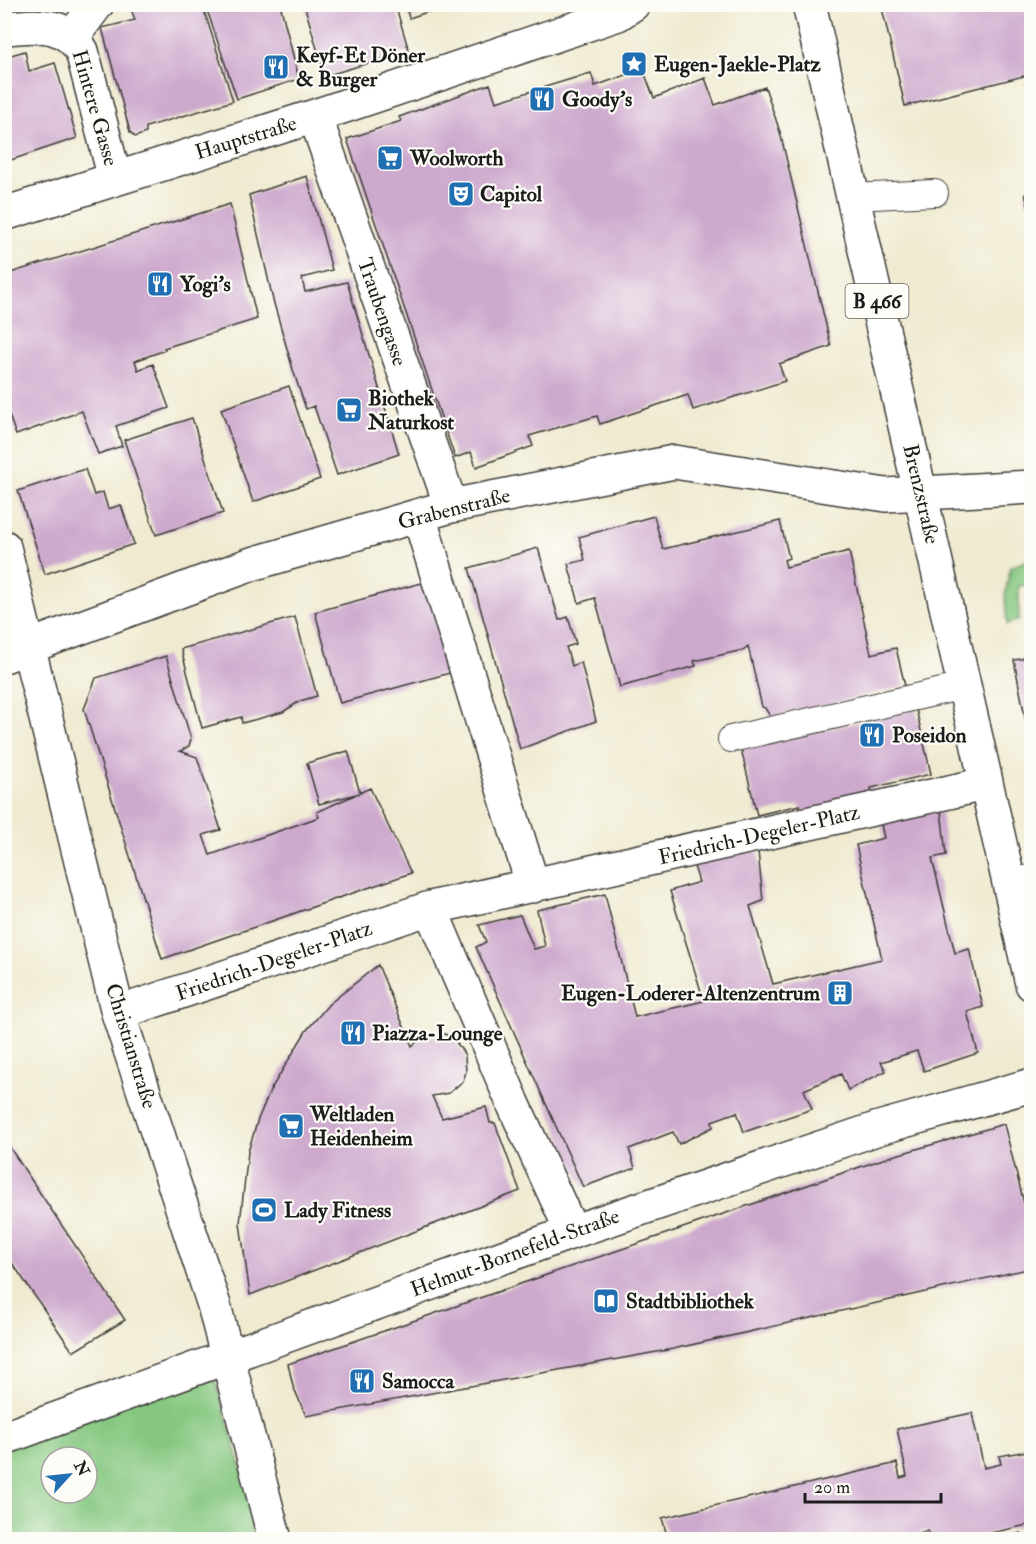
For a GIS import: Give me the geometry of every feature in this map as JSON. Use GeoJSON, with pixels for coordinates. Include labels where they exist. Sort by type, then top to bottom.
{"type":"FeatureCollection","features":[{"type":"Feature","properties":{"kind":"street"},"geometry":{"type":"LineString","coordinates":[[73,36],[97,4]]}},
{"type":"Feature","properties":{"kind":"street","name":"Hauptstraße"},"geometry":{"type":"LineString","coordinates":[[4,214],[315,116],[486,59],[618,14],[633,4]]}},
{"type":"Feature","properties":{"kind":"street","name":"Brenzstraße"},"geometry":{"type":"LineString","coordinates":[[810,4],[985,784],[1020,879],[1032,984]]}},
{"type":"Feature","properties":{"kind":"street","name":"Hintere Gasse"},"geometry":{"type":"LineString","coordinates":[[4,28],[42,26],[59,29],[73,36],[82,51],[115,179]]}},
{"type":"Feature","properties":{"kind":"street","name":"Traubengasse"},"geometry":{"type":"LineString","coordinates":[[315,116],[451,506]]}},
{"type":"Feature","properties":{"kind":"street","name":"Grabenstraße"},"geometry":{"type":"LineString","coordinates":[[17,652],[252,564],[451,506],[674,462],[886,495],[1032,487]]}},
{"type":"Feature","properties":{"kind":"street"},"geometry":{"type":"LineString","coordinates":[[419,516],[533,886]]}},
{"type":"Feature","properties":{"kind":"street","name":"Christianstraße"},"geometry":{"type":"LineString","coordinates":[[4,547],[17,652],[118,1013],[214,1305],[275,1539]]}},
{"type":"Feature","properties":{"kind":"street","name":"Friedrich-Degeler-Platz"},"geometry":{"type":"LineString","coordinates":[[118,1013],[430,909],[985,784]]}},
{"type":"Feature","properties":{"kind":"street"},"geometry":{"type":"LineString","coordinates":[[430,909],[508,1092],[572,1232]]}},
{"type":"Feature","properties":{"kind":"street","name":"Helmut-Bornefeld-Straße"},"geometry":{"type":"LineString","coordinates":[[4,1438],[572,1232],[879,1128],[1032,1085]]}},
{"type":"Feature","properties":{"kind":"lane"},"geometry":{"type":"LineString","coordinates":[[853,197],[935,193]]}},
{"type":"Feature","properties":{"kind":"lane"},"geometry":{"type":"LineString","coordinates":[[730,740],[964,686]]}},
{"type":"Feature","properties":{"kind":"green space"},"geometry":{"type":"Polygon","coordinates":[[[1031,559],[1031,584],[1019,586],[1019,619],[1007,625],[1005,596],[1010,567],[1031,559]]]}},
{"type":"Feature","properties":{"kind":"green space"},"geometry":{"type":"Polygon","coordinates":[[[211,1366],[263,1539],[5,1539],[4,1438],[211,1366]]]}},
{"type":"Feature","properties":{"kind":"building"},"geometry":{"type":"Polygon","coordinates":[[[202,4],[233,101],[146,127],[146,133],[135,137],[130,132],[102,28],[135,20],[130,6],[117,10],[116,5],[202,4]]]}},
{"type":"Feature","properties":{"kind":"building"},"geometry":{"type":"Polygon","coordinates":[[[205,4],[280,4],[299,79],[237,99],[205,4]]]}},
{"type":"Feature","properties":{"kind":"building"},"geometry":{"type":"Polygon","coordinates":[[[304,4],[395,4],[409,51],[325,76],[304,4]]]}},
{"type":"Feature","properties":{"kind":"building"},"geometry":{"type":"Polygon","coordinates":[[[405,4],[449,4],[449,5],[409,18],[405,4]]]}},
{"type":"Feature","properties":{"kind":"building"},"geometry":{"type":"Polygon","coordinates":[[[881,4],[1032,4],[1032,74],[905,106],[881,4]]]}},
{"type":"Feature","properties":{"kind":"building"},"geometry":{"type":"Polygon","coordinates":[[[25,51],[29,71],[55,63],[77,138],[11,160],[4,130],[4,57],[25,51]]]}},
{"type":"Feature","properties":{"kind":"building"},"geometry":{"type":"Polygon","coordinates":[[[643,69],[654,98],[705,78],[715,105],[765,87],[780,132],[831,346],[779,364],[785,381],[693,410],[688,395],[600,424],[597,416],[529,436],[533,446],[476,467],[471,452],[455,458],[347,139],[401,121],[399,117],[490,84],[496,102],[591,73],[595,86],[643,69]]]}},
{"type":"Feature","properties":{"kind":"building"},"geometry":{"type":"Polygon","coordinates":[[[307,176],[332,270],[302,278],[305,292],[347,282],[399,454],[337,475],[314,406],[306,409],[294,373],[273,300],[249,195],[307,176]]]}},
{"type":"Feature","properties":{"kind":"building"},"geometry":{"type":"Polygon","coordinates":[[[1032,192],[1032,209],[1029,209],[1025,194],[1032,192]]]}},
{"type":"Feature","properties":{"kind":"building"},"geometry":{"type":"Polygon","coordinates":[[[230,204],[257,319],[164,348],[165,350],[135,361],[138,370],[153,364],[169,408],[116,426],[122,446],[98,454],[82,411],[16,435],[4,401],[4,389],[8,388],[4,379],[4,275],[230,204]]]}},
{"type":"Feature","properties":{"kind":"building"},"geometry":{"type":"Polygon","coordinates":[[[289,386],[320,479],[253,502],[221,409],[289,386]]]}},
{"type":"Feature","properties":{"kind":"building"},"geometry":{"type":"Polygon","coordinates":[[[192,418],[223,513],[156,535],[124,440],[192,418]]]}},
{"type":"Feature","properties":{"kind":"building"},"geometry":{"type":"Polygon","coordinates":[[[85,469],[94,495],[103,492],[108,509],[121,505],[134,544],[45,574],[18,491],[85,469]]]}},
{"type":"Feature","properties":{"kind":"building"},"geometry":{"type":"Polygon","coordinates":[[[654,516],[663,549],[780,521],[789,558],[784,560],[786,567],[849,551],[871,654],[896,648],[905,686],[771,718],[762,707],[748,646],[743,650],[694,661],[696,666],[620,687],[595,598],[579,603],[568,564],[585,560],[579,537],[654,516]]]}},
{"type":"Feature","properties":{"kind":"building"},"geometry":{"type":"Polygon","coordinates":[[[538,548],[559,620],[568,617],[576,644],[566,647],[572,666],[581,662],[596,721],[520,749],[469,568],[538,548]]]}},
{"type":"Feature","properties":{"kind":"building"},"geometry":{"type":"Polygon","coordinates":[[[425,582],[450,673],[340,703],[315,612],[425,582]]]}},
{"type":"Feature","properties":{"kind":"building"},"geometry":{"type":"Polygon","coordinates":[[[295,617],[317,696],[300,701],[283,712],[242,723],[241,717],[202,728],[181,649],[295,617]]]}},
{"type":"Feature","properties":{"kind":"building"},"geometry":{"type":"Polygon","coordinates":[[[166,656],[191,739],[189,746],[180,751],[197,757],[221,830],[203,835],[210,855],[319,817],[317,812],[370,788],[411,873],[162,959],[84,709],[96,678],[166,656]]]}},
{"type":"Feature","properties":{"kind":"building"},"geometry":{"type":"Polygon","coordinates":[[[1032,657],[1032,748],[1031,748],[1014,660],[1032,657]]]}},
{"type":"Feature","properties":{"kind":"building"},"geometry":{"type":"Polygon","coordinates":[[[916,709],[931,774],[871,788],[872,793],[802,815],[800,805],[757,815],[741,749],[916,709]]]}},
{"type":"Feature","properties":{"kind":"building"},"geometry":{"type":"Polygon","coordinates":[[[348,751],[360,793],[319,804],[307,763],[348,751]]]}},
{"type":"Feature","properties":{"kind":"building","name":"Eugen-Loderer-Altenzentrum"},"geometry":{"type":"Polygon","coordinates":[[[941,810],[946,855],[932,858],[955,953],[969,949],[983,1007],[967,1012],[978,1053],[924,1071],[917,1051],[881,1062],[886,1071],[848,1090],[841,1074],[804,1090],[812,1109],[744,1132],[737,1112],[712,1121],[713,1127],[679,1144],[673,1132],[629,1149],[635,1168],[583,1187],[476,947],[486,942],[479,925],[520,915],[534,949],[545,946],[537,910],[605,894],[635,1017],[704,1001],[670,891],[699,882],[691,857],[758,851],[763,901],[750,906],[773,984],[882,959],[856,845],[884,838],[879,815],[941,810]]]}},
{"type":"Feature","properties":{"kind":"building"},"geometry":{"type":"Polygon","coordinates":[[[378,965],[412,1046],[425,1035],[445,1034],[454,1039],[465,1055],[466,1072],[463,1081],[449,1093],[432,1096],[442,1118],[486,1107],[490,1123],[495,1123],[520,1191],[250,1295],[240,1223],[248,1152],[258,1119],[271,1089],[306,1031],[329,1004],[378,965]]]}},
{"type":"Feature","properties":{"kind":"building"},"geometry":{"type":"Polygon","coordinates":[[[1004,1124],[1032,1235],[1032,1268],[673,1349],[306,1416],[293,1386],[288,1364],[889,1157],[1004,1124]]]}},
{"type":"Feature","properties":{"kind":"building"},"geometry":{"type":"Polygon","coordinates":[[[4,1139],[125,1320],[73,1352],[4,1251],[4,1139]]]}},
{"type":"Feature","properties":{"kind":"building"},"geometry":{"type":"Polygon","coordinates":[[[972,1413],[984,1468],[1001,1464],[999,1456],[1032,1450],[1032,1524],[959,1540],[930,1540],[928,1531],[919,1533],[921,1540],[663,1540],[661,1533],[666,1532],[662,1518],[897,1463],[900,1478],[907,1476],[897,1429],[972,1413]]]}},
{"type":"Feature","properties":{"kind":"building"},"geometry":{"type":"Polygon","coordinates":[[[1021,1533],[1024,1540],[999,1540],[999,1539],[1021,1533]]]}},
{"type":"Feature","properties":{"kind":"place","name":"Eugen-Jaekle-Platz"},"geometry":{"type":"Point","coordinates":[634,64]}},
{"type":"Feature","properties":{"kind":"place","name":"Keyf-Et Döner & Burger"},"geometry":{"type":"Point","coordinates":[276,67]}},
{"type":"Feature","properties":{"kind":"place","name":"Goody's"},"geometry":{"type":"Point","coordinates":[542,99]}},
{"type":"Feature","properties":{"kind":"place","name":"Woolworth"},"geometry":{"type":"Point","coordinates":[390,158]}},
{"type":"Feature","properties":{"kind":"place","name":"Capitol"},"geometry":{"type":"Point","coordinates":[461,194]}},
{"type":"Feature","properties":{"kind":"place","name":"Yogi's"},"geometry":{"type":"Point","coordinates":[160,284]}},
{"type":"Feature","properties":{"kind":"place","name":"Biothek Naturkost"},"geometry":{"type":"Point","coordinates":[349,410]}},
{"type":"Feature","properties":{"kind":"place","name":"Poseidon"},"geometry":{"type":"Point","coordinates":[872,735]}},
{"type":"Feature","properties":{"kind":"place","name":"Eugen-Loderer-Altenzentrum"},"geometry":{"type":"Point","coordinates":[840,993]}},
{"type":"Feature","properties":{"kind":"place","name":"Piazza-Lounge"},"geometry":{"type":"Point","coordinates":[353,1033]}},
{"type":"Feature","properties":{"kind":"place","name":"Weltladen Heidenheim"},"geometry":{"type":"Point","coordinates":[291,1126]}},
{"type":"Feature","properties":{"kind":"place","name":"Lady Fitness"},"geometry":{"type":"Point","coordinates":[264,1210]}},
{"type":"Feature","properties":{"kind":"place","name":"Stadtbibliothek"},"geometry":{"type":"Point","coordinates":[606,1301]}},
{"type":"Feature","properties":{"kind":"place","name":"Samocca"},"geometry":{"type":"Point","coordinates":[362,1381]}}]}
